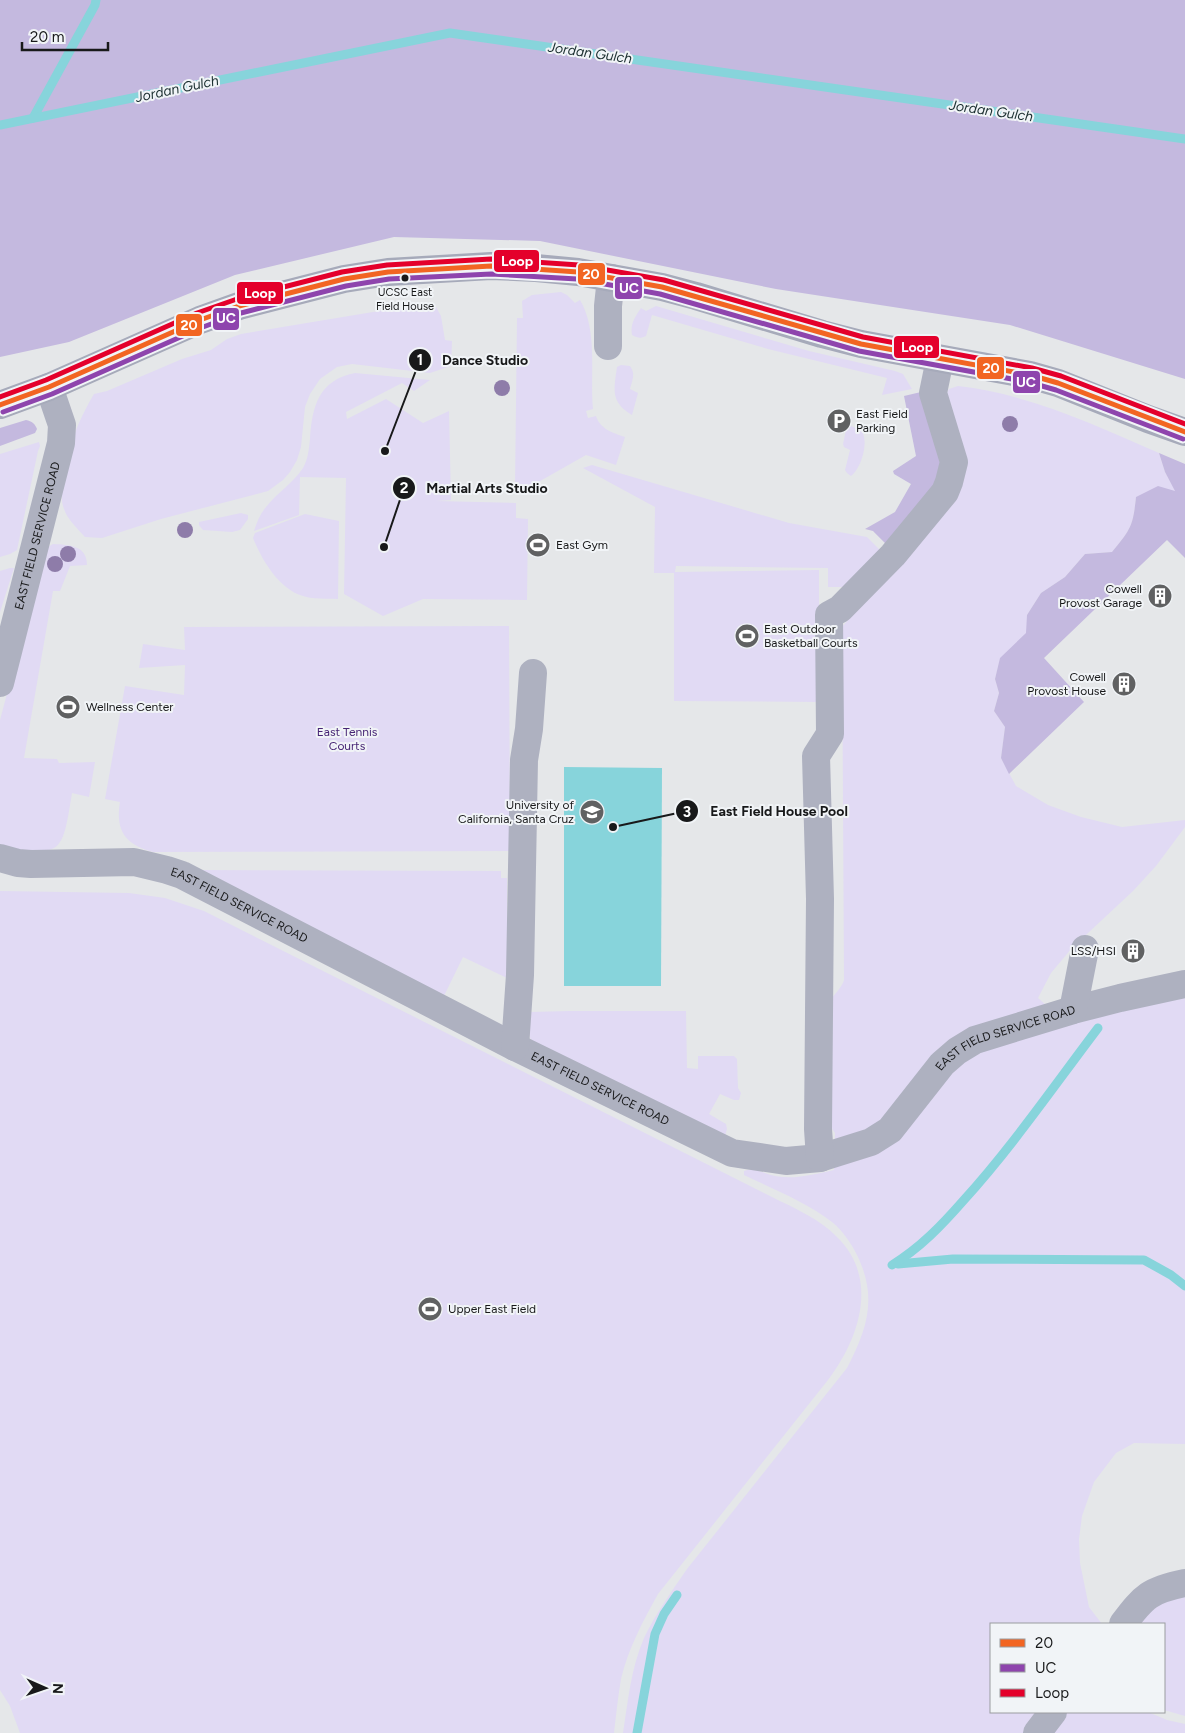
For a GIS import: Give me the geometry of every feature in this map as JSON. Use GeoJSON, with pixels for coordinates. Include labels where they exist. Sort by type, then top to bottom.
{"type":"FeatureCollection","features":[{"type":"Feature","properties":{"kind":"main road"},"geometry":{"type":"LineString","coordinates":[[0,405],[49,388],[200,320],[239,306],[344,279],[405,270],[491,266],[536,268],[662,287],[861,344],[1030,375],[1058,382],[1185,432]]}},
{"type":"Feature","properties":{"kind":"street"},"geometry":{"type":"LineString","coordinates":[[608,346],[608,306],[611,278]]}},
{"type":"Feature","properties":{"kind":"street"},"geometry":{"type":"LineString","coordinates":[[820,1158],[818,1129],[820,899],[816,756],[830,734],[829,615],[840,608],[893,555],[945,492],[954,462],[933,393],[940,358]]}},
{"type":"Feature","properties":{"kind":"street","name":"EAST FIELD SERVICE ROAD"},"geometry":{"type":"LineString","coordinates":[[0,683],[61,443],[62,425],[49,388]]}},
{"type":"Feature","properties":{"kind":"street"},"geometry":{"type":"LineString","coordinates":[[515,1047],[520,975],[524,760],[529,729],[533,673]]}},
{"type":"Feature","properties":{"kind":"street","name":"EAST FIELD SERVICE ROAD"},"geometry":{"type":"LineString","coordinates":[[0,858],[31,864],[134,862],[167,870],[190,879],[515,1047],[732,1153],[786,1162],[820,1158],[871,1142],[890,1130],[942,1064],[957,1051],[975,1040],[1073,1010],[1184,983]]}},
{"type":"Feature","properties":{"kind":"street"},"geometry":{"type":"LineString","coordinates":[[1073,1010],[1085,949]]}},
{"type":"Feature","properties":{"kind":"street"},"geometry":{"type":"LineString","coordinates":[[1123,1623],[1143,1599],[1163,1588],[1185,1583]]}},
{"type":"Feature","properties":{"kind":"street"},"geometry":{"type":"LineString","coordinates":[[1037,1733],[1052,1713]]}},
{"type":"Feature","properties":{"kind":"green space"},"geometry":{"type":"Polygon","coordinates":[[[561,292],[575,303],[580,300],[586,312],[589,325],[592,353],[593,409],[586,411],[588,418],[596,416],[604,427],[625,437],[616,465],[586,455],[519,493],[515,488],[517,318],[523,318],[522,301],[532,295],[561,292]]]}},
{"type":"Feature","properties":{"kind":"green space"},"geometry":{"type":"Polygon","coordinates":[[[426,306],[436,307],[441,316],[445,340],[452,341],[451,366],[430,373],[352,364],[337,367],[320,379],[310,394],[305,407],[301,447],[297,460],[283,480],[268,491],[161,519],[102,538],[85,537],[65,513],[62,494],[68,455],[74,434],[94,394],[107,391],[182,359],[211,350],[227,339],[241,334],[385,310],[426,306]]]}},
{"type":"Feature","properties":{"kind":"green space"},"geometry":{"type":"Polygon","coordinates":[[[656,306],[809,351],[895,371],[903,374],[912,389],[882,395],[887,378],[768,349],[652,315],[646,336],[639,338],[632,335],[632,324],[641,308],[646,311],[656,306]]]}},
{"type":"Feature","properties":{"kind":"green space"},"geometry":{"type":"Polygon","coordinates":[[[621,365],[630,366],[632,369],[633,378],[630,389],[638,393],[632,415],[620,405],[615,394],[617,367],[621,365]]]}},
{"type":"Feature","properties":{"kind":"green space"},"geometry":{"type":"Polygon","coordinates":[[[355,373],[430,380],[414,391],[402,383],[346,412],[347,419],[386,399],[423,423],[449,411],[451,500],[436,501],[516,503],[516,518],[528,519],[527,600],[423,599],[383,616],[344,594],[346,478],[300,477],[299,515],[254,531],[264,510],[305,465],[309,450],[313,416],[316,405],[325,388],[343,376],[355,373]]]}},
{"type":"Feature","properties":{"kind":"green space"},"geometry":{"type":"Polygon","coordinates":[[[958,386],[984,390],[1036,403],[1159,453],[1165,472],[1176,491],[1136,497],[1134,515],[1130,527],[1112,552],[1085,554],[1065,577],[1041,593],[1027,615],[1027,633],[1000,659],[995,679],[999,693],[994,711],[1005,727],[1001,758],[1016,786],[1048,805],[1081,817],[1122,827],[1185,820],[1185,827],[1156,866],[1133,891],[1072,948],[1051,973],[1038,998],[1046,1005],[1185,995],[1185,1444],[1134,1443],[1116,1453],[1094,1482],[1082,1516],[1079,1539],[1080,1563],[1089,1607],[1101,1623],[990,1623],[990,1713],[1041,1713],[1027,1733],[623,1733],[630,1685],[636,1661],[644,1638],[664,1602],[687,1569],[847,1368],[860,1340],[864,1326],[867,1313],[867,1285],[857,1255],[846,1237],[832,1222],[822,1215],[789,1196],[744,1175],[744,1171],[756,1170],[775,1176],[790,1177],[834,1170],[835,1133],[829,1124],[828,1004],[844,980],[842,627],[955,498],[944,398],[949,389],[958,386]]]}},
{"type":"Feature","properties":{"kind":"green space"},"geometry":{"type":"Polygon","coordinates":[[[851,426],[862,432],[865,442],[861,462],[855,473],[851,476],[845,470],[850,450],[844,447],[843,444],[846,430],[851,426]]]}},
{"type":"Feature","properties":{"kind":"green space"},"geometry":{"type":"Polygon","coordinates":[[[39,442],[40,446],[17,550],[0,557],[0,454],[39,442]]]}},
{"type":"Feature","properties":{"kind":"green space"},"geometry":{"type":"Polygon","coordinates":[[[592,465],[789,523],[867,537],[880,550],[843,587],[828,587],[828,568],[676,566],[675,572],[819,570],[819,702],[674,701],[674,573],[654,573],[655,507],[583,468],[592,465]]]}},
{"type":"Feature","properties":{"kind":"green space"},"geometry":{"type":"Polygon","coordinates":[[[241,513],[248,515],[248,519],[240,530],[232,532],[203,530],[199,525],[199,522],[241,513]]]}},
{"type":"Feature","properties":{"kind":"green space"},"geometry":{"type":"Polygon","coordinates":[[[305,514],[339,521],[338,599],[307,597],[286,587],[272,573],[253,538],[255,533],[305,514]]]}},
{"type":"Feature","properties":{"kind":"green space"},"geometry":{"type":"Polygon","coordinates":[[[53,544],[76,547],[84,553],[87,565],[70,566],[60,591],[53,591],[24,758],[57,759],[59,763],[95,762],[89,797],[72,793],[65,829],[56,847],[36,852],[0,848],[0,720],[46,548],[53,544]]]}},
{"type":"Feature","properties":{"kind":"green space"},"geometry":{"type":"Polygon","coordinates":[[[14,568],[0,612],[0,571],[14,568]]]}},
{"type":"Feature","properties":{"kind":"green space","name":"East Tennis Courts"},"geometry":{"type":"Polygon","coordinates":[[[509,626],[510,851],[153,852],[129,841],[121,829],[119,821],[120,802],[105,799],[125,686],[184,695],[185,665],[139,668],[143,644],[185,650],[184,627],[509,626]]]}},
{"type":"Feature","properties":{"kind":"green space"},"geometry":{"type":"Polygon","coordinates":[[[193,870],[501,871],[501,878],[507,878],[507,978],[463,957],[442,1000],[193,870]]]}},
{"type":"Feature","properties":{"kind":"green space","name":"Upper East Field"},"geometry":{"type":"Polygon","coordinates":[[[0,891],[129,893],[165,898],[204,911],[815,1219],[837,1237],[850,1254],[858,1271],[861,1290],[856,1328],[849,1346],[828,1380],[658,1594],[636,1635],[624,1668],[614,1733],[20,1733],[10,1706],[0,1690],[0,891]]]}},
{"type":"Feature","properties":{"kind":"green space"},"geometry":{"type":"Polygon","coordinates":[[[686,1011],[687,1068],[698,1069],[698,1056],[734,1056],[737,1059],[738,1088],[741,1093],[739,1100],[734,1100],[720,1094],[709,1114],[726,1124],[725,1136],[532,1043],[529,1034],[530,1012],[686,1011]]]}},
{"type":"Feature","properties":{"kind":"green space"},"geometry":{"type":"Polygon","coordinates":[[[1185,1596],[1185,1716],[1165,1710],[1165,1623],[1130,1623],[1153,1603],[1185,1596]]]}},
{"type":"Feature","properties":{"kind":"green space"},"geometry":{"type":"Polygon","coordinates":[[[1063,1713],[1150,1713],[1167,1720],[1185,1724],[1185,1733],[1047,1733],[1063,1713]]]}},
{"type":"Feature","properties":{"kind":"shaded area"},"geometry":{"type":"Polygon","coordinates":[[[0,0],[1185,0],[1185,379],[1010,325],[776,289],[540,241],[394,237],[235,275],[69,342],[0,357],[0,0]]]}},
{"type":"Feature","properties":{"kind":"shaded area"},"geometry":{"type":"Polygon","coordinates":[[[921,392],[945,468],[938,485],[888,546],[873,531],[865,529],[895,512],[911,484],[894,474],[893,471],[916,456],[904,396],[921,392]]]}},
{"type":"Feature","properties":{"kind":"shaded area"},"geometry":{"type":"Polygon","coordinates":[[[26,420],[32,422],[35,426],[37,429],[35,433],[0,446],[0,428],[26,420]]]}},
{"type":"Feature","properties":{"kind":"shaded area"},"geometry":{"type":"Polygon","coordinates":[[[1159,453],[1185,464],[1185,558],[1167,540],[1044,658],[1084,702],[1009,774],[1001,758],[1005,727],[994,711],[999,693],[995,679],[1000,658],[1026,633],[1027,615],[1041,593],[1065,577],[1085,554],[1112,552],[1130,527],[1134,515],[1136,497],[1158,486],[1175,491],[1165,472],[1159,453]]]}},
{"type":"Feature","properties":{"kind":"water"},"geometry":{"type":"Polygon","coordinates":[[[564,767],[662,768],[661,986],[564,986],[564,767]]]}},
{"type":"Feature","properties":{"kind":"waterway"},"geometry":{"type":"LineString","coordinates":[[33,118],[96,0]]}},
{"type":"Feature","properties":{"kind":"waterway","name":"Jordan Gulch"},"geometry":{"type":"LineString","coordinates":[[0,125],[450,33],[1185,139]]}},
{"type":"Feature","properties":{"kind":"waterway"},"geometry":{"type":"LineString","coordinates":[[892,1265],[930,1236],[981,1180],[1016,1138],[1098,1028]]}},
{"type":"Feature","properties":{"kind":"waterway"},"geometry":{"type":"LineString","coordinates":[[898,1264],[953,1259],[1144,1260],[1171,1275],[1185,1286]]}},
{"type":"Feature","properties":{"kind":"waterway"},"geometry":{"type":"LineString","coordinates":[[637,1733],[655,1634],[664,1614],[677,1595]]}},
{"type":"Feature","properties":{"kind":"transit line","name":"Loop"},"geometry":{"type":"LineString","coordinates":[[0,397],[46,380],[197,313],[237,299],[342,272],[387,265],[491,259],[579,265],[664,280],[863,337],[1032,368],[1061,376],[1185,424]]}},
{"type":"Feature","properties":{"kind":"transit line","name":"20"},"geometry":{"type":"LineString","coordinates":[[0,405],[49,387],[200,320],[239,306],[344,279],[388,272],[491,266],[578,272],[662,287],[861,344],[1030,375],[1058,383],[1185,432]]}},
{"type":"Feature","properties":{"kind":"transit line","name":"UC"},"geometry":{"type":"LineString","coordinates":[[3,412],[52,394],[203,327],[241,313],[346,286],[389,279],[491,274],[577,279],[660,294],[859,351],[1028,382],[1056,390],[1183,439]]}},
{"type":"Feature","properties":{"kind":"place","name":"UCSC East Field House"},"geometry":{"type":"Point","coordinates":[405,278]}},
{"type":"Feature","properties":{"kind":"place","name":"East Field Parking"},"geometry":{"type":"Point","coordinates":[839,421]}},
{"type":"Feature","properties":{"kind":"place","name":"Dance Studio"},"geometry":{"type":"Point","coordinates":[385,451]}},
{"type":"Feature","properties":{"kind":"place","name":"East Gym"},"geometry":{"type":"Point","coordinates":[538,545]}},
{"type":"Feature","properties":{"kind":"place","name":"Martial Arts Studio"},"geometry":{"type":"Point","coordinates":[384,547]}},
{"type":"Feature","properties":{"kind":"place","name":"Cowell Provost Garage"},"geometry":{"type":"Point","coordinates":[1160,596]}},
{"type":"Feature","properties":{"kind":"place","name":"East Outdoor Basketball Courts"},"geometry":{"type":"Point","coordinates":[747,636]}},
{"type":"Feature","properties":{"kind":"place","name":"Cowell Provost House"},"geometry":{"type":"Point","coordinates":[1124,684]}},
{"type":"Feature","properties":{"kind":"place","name":"Wellness Center"},"geometry":{"type":"Point","coordinates":[68,707]}},
{"type":"Feature","properties":{"kind":"place","name":"University of California, Santa Cruz"},"geometry":{"type":"Point","coordinates":[592,812]}},
{"type":"Feature","properties":{"kind":"place","name":"East Field House Pool"},"geometry":{"type":"Point","coordinates":[613,827]}},
{"type":"Feature","properties":{"kind":"place","name":"LSS/HSI"},"geometry":{"type":"Point","coordinates":[1133,951]}},
{"type":"Feature","properties":{"kind":"place","name":"Upper East Field"},"geometry":{"type":"Point","coordinates":[430,1309]}}]}
